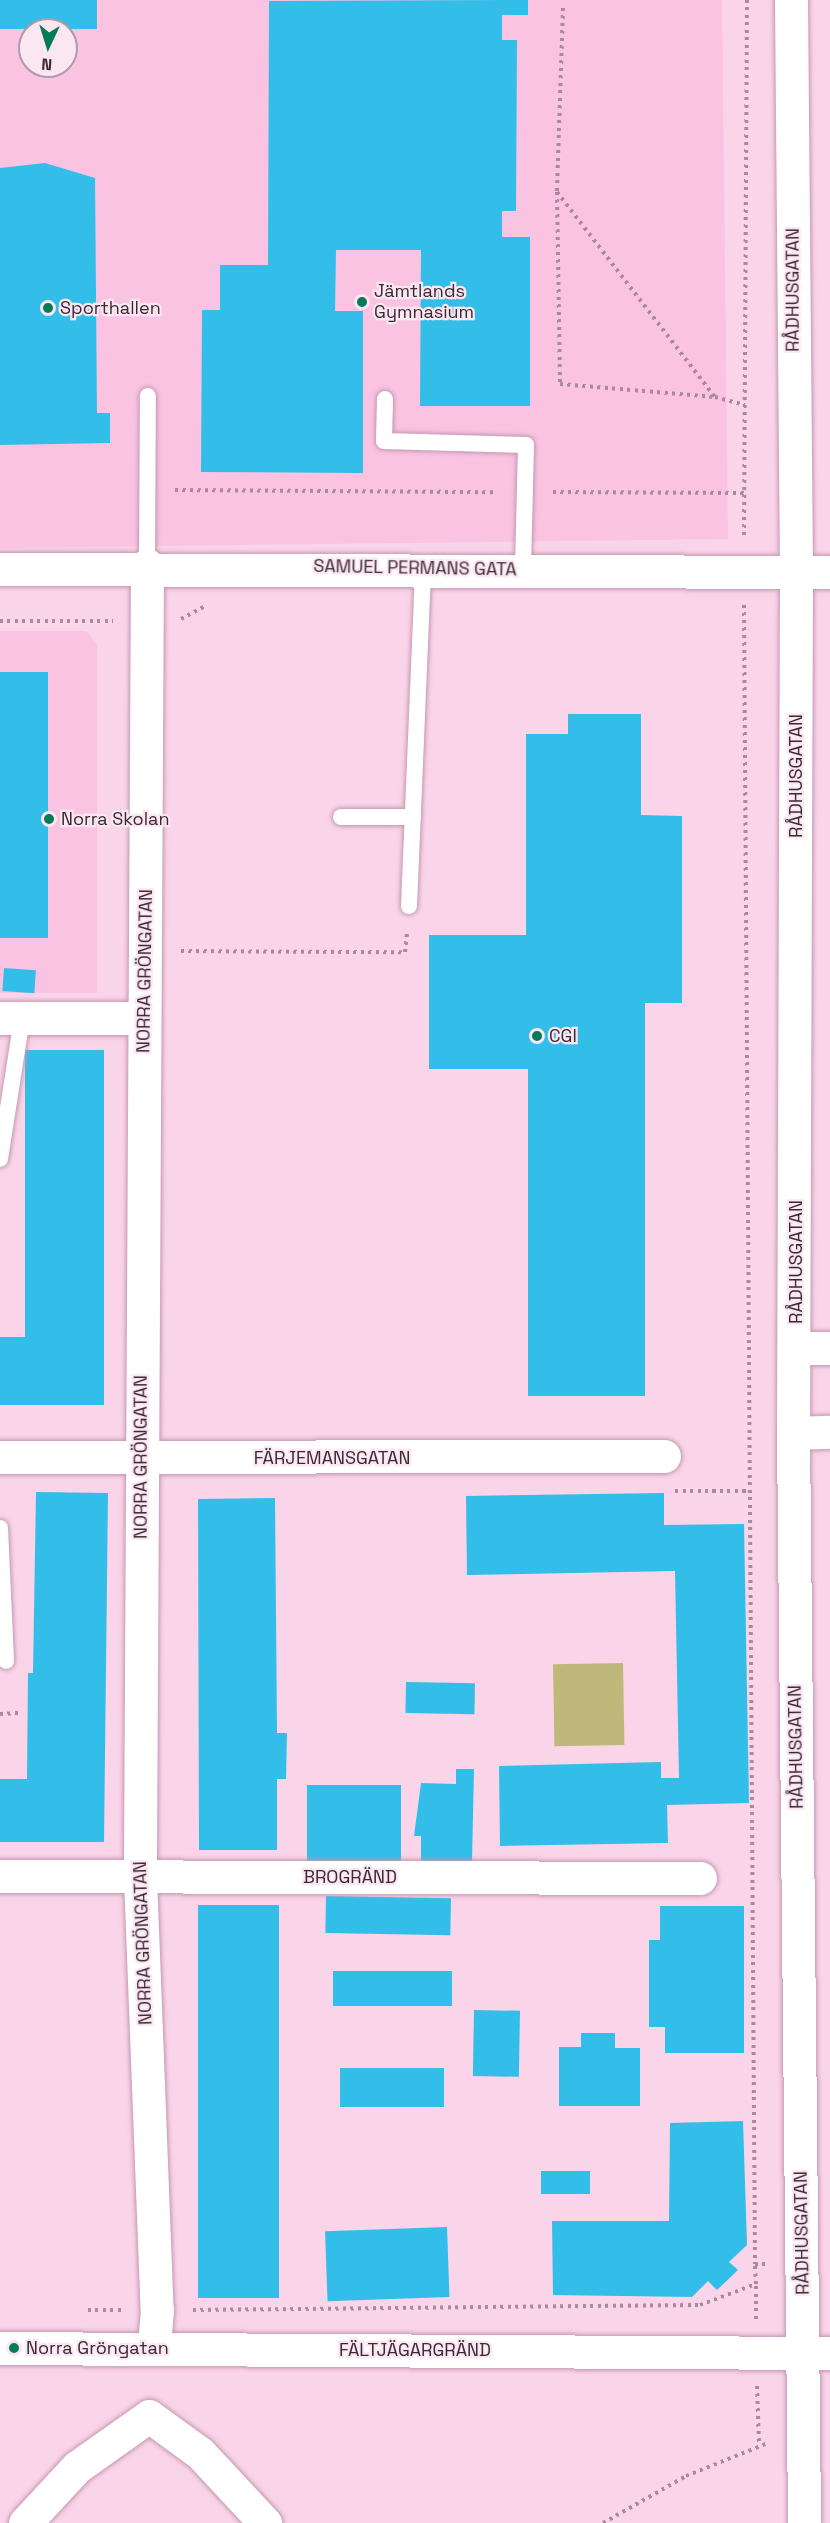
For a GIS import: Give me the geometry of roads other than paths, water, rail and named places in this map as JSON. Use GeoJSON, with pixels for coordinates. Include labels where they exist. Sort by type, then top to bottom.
{"type":"FeatureCollection","features":[{"type":"Feature","properties":{"kind":"street","name":"RÅDHUSGATAN"},"geometry":{"type":"LineString","coordinates":[[791,0],[796,572],[796,1348],[793,1433],[802,2265],[817,2353],[804,2444],[804,2523]]}},
{"type":"Feature","properties":{"kind":"street","name":"SAMUEL PERMANS GATA"},"geometry":{"type":"LineString","coordinates":[[0,569],[147,565],[830,572]]}},
{"type":"Feature","properties":{"kind":"street","name":"NORRA GRÖNGATAN"},"geometry":{"type":"LineString","coordinates":[[147,565],[147,951],[144,1018],[140,1877],[157,2310],[154,2348]]}},
{"type":"Feature","properties":{"kind":"street"},"geometry":{"type":"LineString","coordinates":[[11,1018],[144,1018]]}},
{"type":"Feature","properties":{"kind":"street"},"geometry":{"type":"LineString","coordinates":[[796,1348],[830,1348]]}},
{"type":"Feature","properties":{"kind":"street"},"geometry":{"type":"LineString","coordinates":[[793,1433],[830,1432]]}},
{"type":"Feature","properties":{"kind":"street","name":"FÄRJEMANSGATAN"},"geometry":{"type":"LineString","coordinates":[[0,1457],[664,1456]]}},
{"type":"Feature","properties":{"kind":"street","name":"BROGRÄND"},"geometry":{"type":"LineString","coordinates":[[0,1876],[700,1878]]}},
{"type":"Feature","properties":{"kind":"street","name":"FÄLTJÄGARGRÄND"},"geometry":{"type":"LineString","coordinates":[[0,2348],[817,2353]]}},
{"type":"Feature","properties":{"kind":"street"},"geometry":{"type":"LineString","coordinates":[[25,2523],[77,2467],[149,2416],[200,2452],[265,2523]]}},
{"type":"Feature","properties":{"kind":"lane"},"geometry":{"type":"LineString","coordinates":[[147,565],[148,396]]}},
{"type":"Feature","properties":{"kind":"lane"},"geometry":{"type":"LineString","coordinates":[[385,399],[384,441],[526,445],[523,570]]}},
{"type":"Feature","properties":{"kind":"lane"},"geometry":{"type":"LineString","coordinates":[[409,906],[423,568]]}},
{"type":"Feature","properties":{"kind":"lane"},"geometry":{"type":"LineString","coordinates":[[340,816],[413,817]]}},
{"type":"Feature","properties":{"kind":"lane"},"geometry":{"type":"LineString","coordinates":[[0,1159],[11,1018]]}},
{"type":"Feature","properties":{"kind":"lane"},"geometry":{"type":"LineString","coordinates":[[0,1528],[6,1661]]}},
{"type":"Feature","properties":{"kind":"place","name":"Jämtlands Gymnasium"},"geometry":{"type":"Point","coordinates":[362,302]}},
{"type":"Feature","properties":{"kind":"place","name":"Sporthallen"},"geometry":{"type":"Point","coordinates":[48,308]}},
{"type":"Feature","properties":{"kind":"place","name":"Norra Skolan"},"geometry":{"type":"Point","coordinates":[49,819]}},
{"type":"Feature","properties":{"kind":"place","name":"CGI"},"geometry":{"type":"Point","coordinates":[537,1036]}},
{"type":"Feature","properties":{"kind":"place","name":"Norra Gröngatan"},"geometry":{"type":"Point","coordinates":[14,2348]}}]}
